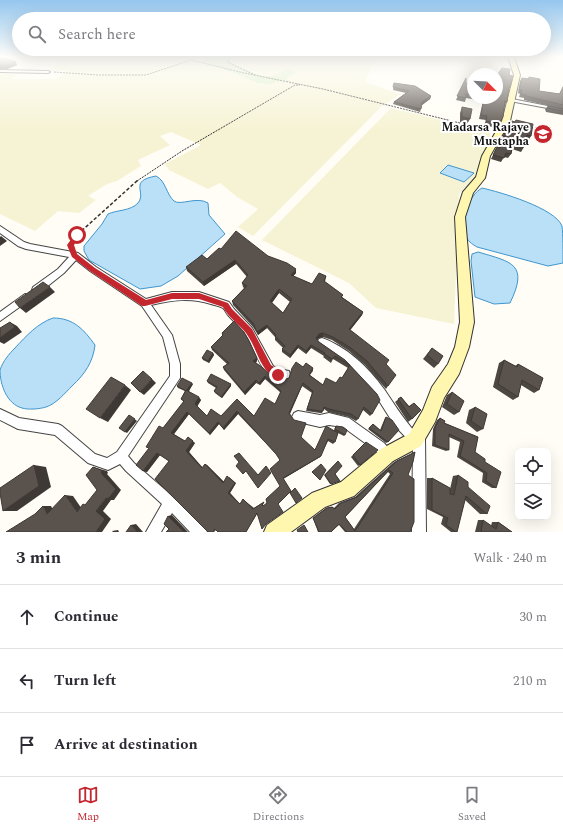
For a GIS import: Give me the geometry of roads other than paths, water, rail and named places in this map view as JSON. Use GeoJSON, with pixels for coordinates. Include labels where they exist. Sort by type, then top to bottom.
{"type":"FeatureCollection","features":[{"type":"Feature","properties":{"kind":"street"},"geometry":{"type":"LineString","coordinates":[[419,532],[417,437],[438,393],[454,369],[462,347],[466,322],[460,217],[468,192],[480,178],[486,156],[506,121],[516,82]]}},
{"type":"Feature","properties":{"kind":"street"},"geometry":{"type":"LineString","coordinates":[[512,100],[563,110]]}},
{"type":"Feature","properties":{"kind":"street"},"geometry":{"type":"LineString","coordinates":[[0,229],[21,244],[29,247],[74,255],[145,303],[167,335],[175,364],[175,378],[121,456],[108,464],[92,459],[58,430],[18,423],[0,414]]}},
{"type":"Feature","properties":{"kind":"street"},"geometry":{"type":"LineString","coordinates":[[0,316],[61,271],[74,255]]}},
{"type":"Feature","properties":{"kind":"street"},"geometry":{"type":"LineString","coordinates":[[145,303],[172,296],[199,296],[226,305],[229,312],[249,331],[268,368],[278,375],[285,374]]}},
{"type":"Feature","properties":{"kind":"street"},"geometry":{"type":"LineString","coordinates":[[322,342],[331,345],[356,365],[385,399],[395,416],[417,437]]}},
{"type":"Feature","properties":{"kind":"street"},"geometry":{"type":"LineString","coordinates":[[298,417],[320,422],[329,419],[345,422],[380,447],[387,455]]}},
{"type":"Feature","properties":{"kind":"street"},"geometry":{"type":"LineString","coordinates":[[274,532],[318,500],[347,489],[387,455],[417,437]]}},
{"type":"Feature","properties":{"kind":"street"},"geometry":{"type":"LineString","coordinates":[[121,456],[130,467],[160,493],[200,532]]}},
{"type":"Feature","properties":{"kind":"street"},"geometry":{"type":"LineString","coordinates":[[153,532],[170,504]]}},
{"type":"Feature","properties":{"kind":"water"},"geometry":{"type":"Polygon","coordinates":[[[448,165],[474,173],[464,182],[440,173],[448,165]]]}},
{"type":"Feature","properties":{"kind":"water"},"geometry":{"type":"Polygon","coordinates":[[[156,176],[162,181],[169,195],[174,201],[180,202],[199,200],[208,203],[209,215],[225,234],[178,276],[161,286],[140,289],[89,260],[84,251],[84,246],[108,214],[135,206],[141,195],[140,184],[148,178],[156,176]]]}},
{"type":"Feature","properties":{"kind":"water"},"geometry":{"type":"Polygon","coordinates":[[[482,188],[526,202],[549,213],[557,219],[562,226],[563,263],[548,266],[477,247],[470,242],[467,239],[464,228],[465,215],[473,196],[482,188]]]}},
{"type":"Feature","properties":{"kind":"water"},"geometry":{"type":"Polygon","coordinates":[[[478,252],[508,262],[514,267],[517,272],[518,280],[510,303],[494,304],[475,297],[471,261],[472,254],[478,252]]]}},
{"type":"Feature","properties":{"kind":"water"},"geometry":{"type":"Polygon","coordinates":[[[53,318],[67,320],[78,326],[87,334],[95,345],[92,357],[88,367],[81,377],[57,401],[41,408],[22,408],[12,402],[5,393],[1,382],[0,370],[8,355],[28,335],[42,323],[53,318]]]}},
{"type":"Feature","properties":{"kind":"place","name":"Madarsa Rajaye Mustapha"},"geometry":{"type":"Point","coordinates":[543,134]}}]}
